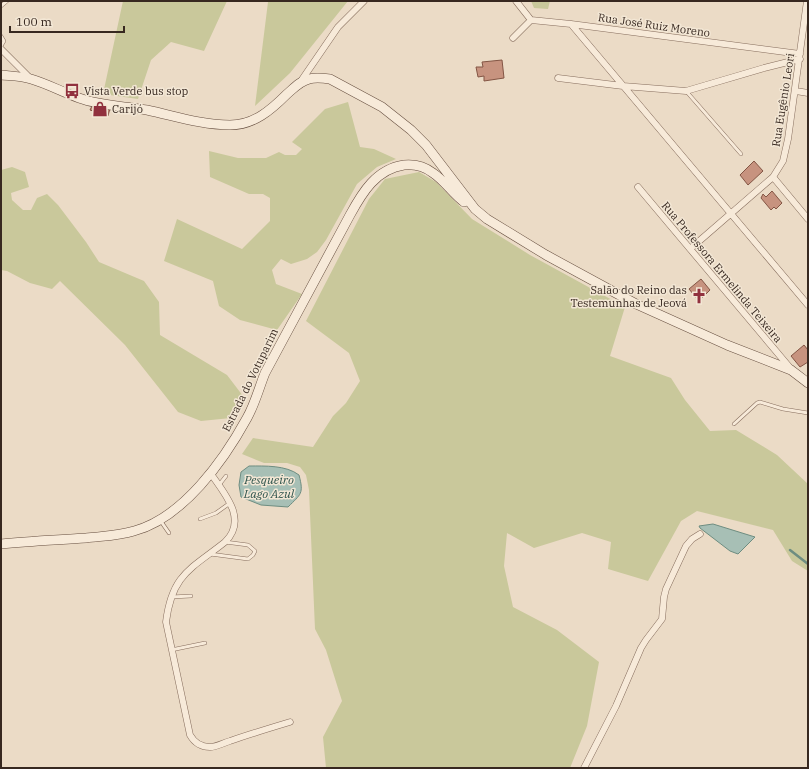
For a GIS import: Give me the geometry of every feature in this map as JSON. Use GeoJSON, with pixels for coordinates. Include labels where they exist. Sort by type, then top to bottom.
{"type":"FeatureCollection","features":[{"type":"Feature","properties":{"kind":"main road"},"geometry":{"type":"LineString","coordinates":[[1,75],[31,78],[79,98],[97,103],[146,110],[205,123],[226,125],[243,124],[260,117],[300,83],[309,78],[321,77],[330,79],[369,99],[411,130],[426,145],[475,209],[487,219],[641,307],[727,345],[792,370],[808,383]]}},
{"type":"Feature","properties":{"kind":"main road","name":"Estrada do Votuparim"},"geometry":{"type":"LineString","coordinates":[[1,544],[125,534],[160,520],[178,506],[211,474],[247,418],[265,373],[356,204],[362,194],[378,176],[385,171],[400,166],[410,165],[426,168],[435,174],[460,199],[475,209]]}},
{"type":"Feature","properties":{"kind":"street"},"geometry":{"type":"LineString","coordinates":[[300,83],[338,27],[364,1]]}},
{"type":"Feature","properties":{"kind":"street"},"geometry":{"type":"LineString","coordinates":[[513,38],[531,20],[516,1]]}},
{"type":"Feature","properties":{"kind":"street","name":"Rua Eugênio Leori"},"geometry":{"type":"LineString","coordinates":[[690,249],[773,177],[783,161],[807,23],[808,1]]}},
{"type":"Feature","properties":{"kind":"street","name":"Rua José Ruiz Moreno"},"geometry":{"type":"LineString","coordinates":[[531,20],[570,24],[800,57]]}},
{"type":"Feature","properties":{"kind":"street"},"geometry":{"type":"LineString","coordinates":[[570,24],[808,305]]}},
{"type":"Feature","properties":{"kind":"street"},"geometry":{"type":"LineString","coordinates":[[1,47],[31,78]]}},
{"type":"Feature","properties":{"kind":"street"},"geometry":{"type":"LineString","coordinates":[[558,78],[623,86],[686,91],[800,57]]}},
{"type":"Feature","properties":{"kind":"street"},"geometry":{"type":"LineString","coordinates":[[796,91],[808,93]]}},
{"type":"Feature","properties":{"kind":"street"},"geometry":{"type":"LineString","coordinates":[[773,177],[808,219]]}},
{"type":"Feature","properties":{"kind":"street","name":"Rua Professora Ermelinda Teixeira"},"geometry":{"type":"LineString","coordinates":[[638,187],[792,370]]}},
{"type":"Feature","properties":{"kind":"street"},"geometry":{"type":"LineString","coordinates":[[211,474],[230,503],[234,514],[234,531],[230,538],[186,571],[180,579],[168,604],[166,622],[190,735],[193,740],[200,745],[209,747],[218,746],[228,741],[290,722]]}},
{"type":"Feature","properties":{"kind":"street"},"geometry":{"type":"LineString","coordinates":[[584,768],[622,693],[641,648],[662,619],[666,589],[686,546],[692,539],[700,534]]}},
{"type":"Feature","properties":{"kind":"lane"},"geometry":{"type":"LineString","coordinates":[[1,6],[7,1]]}},
{"type":"Feature","properties":{"kind":"lane"},"geometry":{"type":"LineString","coordinates":[[1,36],[4,41],[1,47]]}},
{"type":"Feature","properties":{"kind":"lane"},"geometry":{"type":"LineString","coordinates":[[686,91],[741,154]]}},
{"type":"Feature","properties":{"kind":"lane"},"geometry":{"type":"LineString","coordinates":[[734,424],[760,402],[783,409],[808,413]]}},
{"type":"Feature","properties":{"kind":"lane"},"geometry":{"type":"LineString","coordinates":[[219,486],[226,476]]}},
{"type":"Feature","properties":{"kind":"lane"},"geometry":{"type":"LineString","coordinates":[[200,519],[216,513],[230,503]]}},
{"type":"Feature","properties":{"kind":"lane"},"geometry":{"type":"LineString","coordinates":[[160,520],[169,533]]}},
{"type":"Feature","properties":{"kind":"lane"},"geometry":{"type":"LineString","coordinates":[[210,554],[248,559],[255,551],[248,545],[225,542]]}},
{"type":"Feature","properties":{"kind":"lane"},"geometry":{"type":"LineString","coordinates":[[171,597],[191,596]]}},
{"type":"Feature","properties":{"kind":"lane"},"geometry":{"type":"LineString","coordinates":[[171,650],[205,643]]}},
{"type":"Feature","properties":{"kind":"green space"},"geometry":{"type":"Polygon","coordinates":[[[123,1],[227,1],[204,51],[171,42],[151,60],[138,99],[103,94],[123,1]]]}},
{"type":"Feature","properties":{"kind":"green space"},"geometry":{"type":"Polygon","coordinates":[[[266,1],[348,1],[290,73],[255,106],[268,2],[266,1]]]}},
{"type":"Feature","properties":{"kind":"green space"},"geometry":{"type":"Polygon","coordinates":[[[531,1],[550,1],[548,9],[534,8],[531,1]]]}},
{"type":"Feature","properties":{"kind":"green space"},"geometry":{"type":"Polygon","coordinates":[[[348,102],[360,147],[374,149],[396,159],[377,167],[357,184],[326,240],[317,252],[307,259],[291,264],[281,259],[272,270],[276,284],[302,294],[277,330],[240,320],[219,306],[213,281],[164,261],[177,219],[242,249],[270,221],[270,198],[263,194],[249,194],[210,177],[209,151],[238,158],[266,158],[279,152],[285,155],[296,155],[302,149],[292,142],[325,109],[348,102]]]}},
{"type":"Feature","properties":{"kind":"green space"},"geometry":{"type":"Polygon","coordinates":[[[12,167],[25,172],[29,187],[11,193],[12,200],[23,210],[31,210],[37,198],[47,194],[58,205],[99,262],[144,281],[159,302],[160,335],[227,375],[243,396],[231,418],[201,421],[178,412],[125,345],[60,281],[52,289],[30,283],[7,271],[1,270],[1,170],[12,167]]]}},
{"type":"Feature","properties":{"kind":"green space"},"geometry":{"type":"Polygon","coordinates":[[[419,172],[436,182],[472,219],[530,255],[625,307],[610,356],[671,378],[685,400],[710,431],[736,430],[777,455],[808,484],[808,571],[792,561],[773,530],[697,511],[681,521],[648,581],[608,569],[611,542],[582,533],[534,548],[507,533],[504,566],[513,607],[557,630],[599,662],[587,726],[570,768],[326,768],[323,737],[342,701],[326,650],[315,629],[309,490],[306,475],[300,467],[287,463],[264,463],[242,454],[253,438],[313,447],[333,416],[346,403],[360,381],[349,353],[306,321],[369,199],[385,179],[419,172]]]}},
{"type":"Feature","properties":{"kind":"water","name":"Pesqueiro Lago Azul"},"geometry":{"type":"Polygon","coordinates":[[[249,466],[288,469],[299,475],[301,490],[299,496],[288,507],[261,505],[241,497],[239,485],[241,472],[249,466]]]}},
{"type":"Feature","properties":{"kind":"water"},"geometry":{"type":"Polygon","coordinates":[[[713,524],[755,537],[738,554],[730,551],[699,526],[713,524]]]}},
{"type":"Feature","properties":{"kind":"building"},"geometry":{"type":"Polygon","coordinates":[[[502,60],[504,78],[484,81],[484,76],[478,77],[476,67],[483,67],[482,62],[502,60]]]}},
{"type":"Feature","properties":{"kind":"building","name":"Carijó"},"geometry":{"type":"Polygon","coordinates":[[[93,104],[110,108],[108,116],[90,110],[93,104]]]}},
{"type":"Feature","properties":{"kind":"building"},"geometry":{"type":"Polygon","coordinates":[[[754,161],[763,171],[748,185],[740,175],[754,161]]]}},
{"type":"Feature","properties":{"kind":"building"},"geometry":{"type":"Polygon","coordinates":[[[772,191],[782,203],[776,209],[774,207],[771,210],[761,198],[763,194],[766,197],[772,191]]]}},
{"type":"Feature","properties":{"kind":"building","name":"Salão do Reino das Testemunhas de Jeová"},"geometry":{"type":"Polygon","coordinates":[[[701,279],[710,290],[699,301],[689,289],[701,279]]]}},
{"type":"Feature","properties":{"kind":"building"},"geometry":{"type":"Polygon","coordinates":[[[804,345],[808,350],[808,362],[800,367],[791,356],[804,345]]]}},
{"type":"Feature","properties":{"kind":"waterway"},"geometry":{"type":"LineString","coordinates":[[790,550],[808,564]]}},
{"type":"Feature","properties":{"kind":"place","name":"Vista Verde bus stop"},"geometry":{"type":"Point","coordinates":[72,91]}},
{"type":"Feature","properties":{"kind":"place","name":"Carijó"},"geometry":{"type":"Point","coordinates":[100,109]}},
{"type":"Feature","properties":{"kind":"place","name":"Salão do Reino das Testemunhas de Jeová"},"geometry":{"type":"Point","coordinates":[699,296]}}]}
